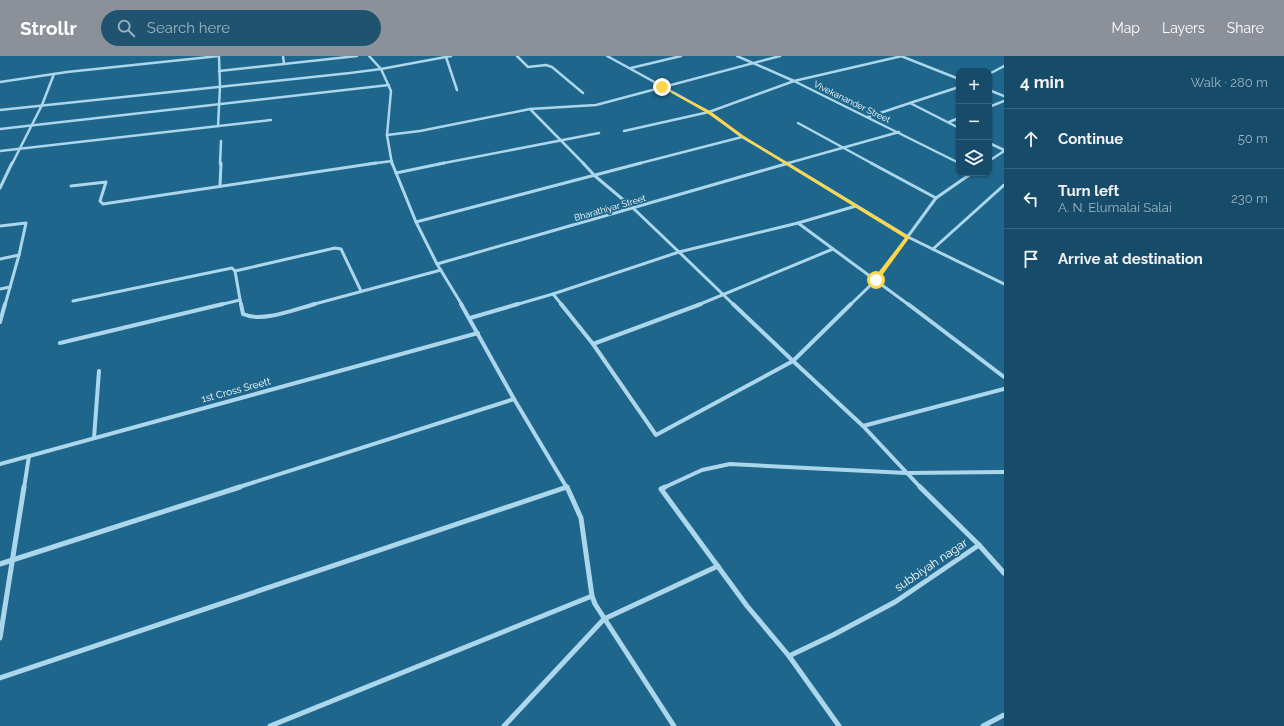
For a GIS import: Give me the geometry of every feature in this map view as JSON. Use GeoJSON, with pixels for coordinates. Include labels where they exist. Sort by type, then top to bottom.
{"type":"FeatureCollection","features":[{"type":"Feature","properties":{"kind":"street"},"geometry":{"type":"LineString","coordinates":[[0,82],[54,74],[219,56],[220,87],[218,126]]}},
{"type":"Feature","properties":{"kind":"street"},"geometry":{"type":"LineString","coordinates":[[283,56],[284,64]]}},
{"type":"Feature","properties":{"kind":"street"},"geometry":{"type":"LineString","coordinates":[[219,71],[357,56]]}},
{"type":"Feature","properties":{"kind":"street"},"geometry":{"type":"LineString","coordinates":[[368,56],[381,69],[391,91],[387,135],[392,161],[416,222],[437,264],[470,318],[514,399],[567,487],[581,518],[592,596],[604,619],[674,726]]}},
{"type":"Feature","properties":{"kind":"street"},"geometry":{"type":"LineString","coordinates":[[430,56],[433,59]]}},
{"type":"Feature","properties":{"kind":"street"},"geometry":{"type":"LineString","coordinates":[[0,110],[381,69],[451,56]]}},
{"type":"Feature","properties":{"kind":"street"},"geometry":{"type":"LineString","coordinates":[[517,56],[528,67],[546,65],[552,68],[583,93]]}},
{"type":"Feature","properties":{"kind":"street"},"geometry":{"type":"LineString","coordinates":[[607,56],[709,112],[742,137],[908,237],[1004,284]]}},
{"type":"Feature","properties":{"kind":"street"},"geometry":{"type":"LineString","coordinates":[[630,69],[681,56]]}},
{"type":"Feature","properties":{"kind":"street","name":"Vivekanander Street"},"geometry":{"type":"LineString","coordinates":[[737,56],[794,81],[956,161]]}},
{"type":"Feature","properties":{"kind":"street"},"geometry":{"type":"LineString","coordinates":[[387,135],[420,131],[530,109],[596,105],[780,56]]}},
{"type":"Feature","properties":{"kind":"street"},"geometry":{"type":"LineString","coordinates":[[624,130],[709,112],[794,81],[902,56],[956,78]]}},
{"type":"Feature","properties":{"kind":"street"},"geometry":{"type":"LineString","coordinates":[[446,57],[457,90]]}},
{"type":"Feature","properties":{"kind":"street"},"geometry":{"type":"LineString","coordinates":[[992,72],[1004,66]]}},
{"type":"Feature","properties":{"kind":"street"},"geometry":{"type":"LineString","coordinates":[[0,188],[42,105],[54,74]]}},
{"type":"Feature","properties":{"kind":"street"},"geometry":{"type":"LineString","coordinates":[[0,129],[388,85]]}},
{"type":"Feature","properties":{"kind":"street"},"geometry":{"type":"LineString","coordinates":[[867,117],[956,88]]}},
{"type":"Feature","properties":{"kind":"street"},"geometry":{"type":"LineString","coordinates":[[992,91],[1004,96]]}},
{"type":"Feature","properties":{"kind":"street"},"geometry":{"type":"LineString","coordinates":[[992,106],[1004,101]]}},
{"type":"Feature","properties":{"kind":"street"},"geometry":{"type":"LineString","coordinates":[[910,103],[956,126]]}},
{"type":"Feature","properties":{"kind":"street"},"geometry":{"type":"LineString","coordinates":[[530,109],[596,176],[634,208],[863,426],[906,473],[979,545],[1004,573]]}},
{"type":"Feature","properties":{"kind":"street"},"geometry":{"type":"LineString","coordinates":[[949,122],[956,119]]}},
{"type":"Feature","properties":{"kind":"street"},"geometry":{"type":"LineString","coordinates":[[0,151],[270,120]]}},
{"type":"Feature","properties":{"kind":"street"},"geometry":{"type":"LineString","coordinates":[[798,123],[936,198]]}},
{"type":"Feature","properties":{"kind":"street","name":"Bharathiyar Street"},"geometry":{"type":"LineString","coordinates":[[437,264],[899,132]]}},
{"type":"Feature","properties":{"kind":"street"},"geometry":{"type":"LineString","coordinates":[[396,173],[599,133]]}},
{"type":"Feature","properties":{"kind":"street"},"geometry":{"type":"LineString","coordinates":[[416,222],[742,137]]}},
{"type":"Feature","properties":{"kind":"street"},"geometry":{"type":"LineString","coordinates":[[220,186],[222,141]]}},
{"type":"Feature","properties":{"kind":"street"},"geometry":{"type":"LineString","coordinates":[[992,144],[1004,150],[992,159]]}},
{"type":"Feature","properties":{"kind":"street"},"geometry":{"type":"LineString","coordinates":[[71,186],[106,182],[100,202],[103,204],[392,161]]}},
{"type":"Feature","properties":{"kind":"street"},"geometry":{"type":"LineString","coordinates":[[553,294],[593,344],[656,434],[793,361],[876,280],[936,198],[968,176]]}},
{"type":"Feature","properties":{"kind":"street"},"geometry":{"type":"LineString","coordinates":[[933,249],[1004,185]]}},
{"type":"Feature","properties":{"kind":"street"},"geometry":{"type":"LineString","coordinates":[[470,318],[553,294],[680,252],[798,223],[856,206]]}},
{"type":"Feature","properties":{"kind":"street"},"geometry":{"type":"LineString","coordinates":[[0,226],[26,223],[19,255],[0,322]]}},
{"type":"Feature","properties":{"kind":"street"},"geometry":{"type":"LineString","coordinates":[[798,223],[1004,377]]}},
{"type":"Feature","properties":{"kind":"street"},"geometry":{"type":"LineString","coordinates":[[73,301],[227,268],[232,268],[235,271],[335,248],[342,249],[361,291]]}},
{"type":"Feature","properties":{"kind":"street"},"geometry":{"type":"LineString","coordinates":[[593,344],[725,294],[834,249]]}},
{"type":"Feature","properties":{"kind":"street"},"geometry":{"type":"LineString","coordinates":[[0,259],[19,255]]}},
{"type":"Feature","properties":{"kind":"street"},"geometry":{"type":"LineString","coordinates":[[235,271],[243,314],[249,318],[255,318],[278,314],[441,270]]}},
{"type":"Feature","properties":{"kind":"street"},"geometry":{"type":"LineString","coordinates":[[0,289],[10,287]]}},
{"type":"Feature","properties":{"kind":"street"},"geometry":{"type":"LineString","coordinates":[[60,343],[240,300]]}},
{"type":"Feature","properties":{"kind":"street","name":"1st Cross Sreett"},"geometry":{"type":"LineString","coordinates":[[0,464],[478,333]]}},
{"type":"Feature","properties":{"kind":"street"},"geometry":{"type":"LineString","coordinates":[[94,438],[99,371]]}},
{"type":"Feature","properties":{"kind":"street"},"geometry":{"type":"LineString","coordinates":[[863,426],[1004,389]]}},
{"type":"Feature","properties":{"kind":"street"},"geometry":{"type":"LineString","coordinates":[[0,564],[514,399]]}},
{"type":"Feature","properties":{"kind":"street"},"geometry":{"type":"LineString","coordinates":[[0,638],[29,456]]}},
{"type":"Feature","properties":{"kind":"street"},"geometry":{"type":"LineString","coordinates":[[838,726],[789,656],[747,606],[661,489],[702,470],[730,464],[906,473],[1004,472]]}},
{"type":"Feature","properties":{"kind":"street"},"geometry":{"type":"LineString","coordinates":[[0,678],[567,487]]}},
{"type":"Feature","properties":{"kind":"street","name":"subbiyah nagar"},"geometry":{"type":"LineString","coordinates":[[789,656],[895,602],[979,545]]}},
{"type":"Feature","properties":{"kind":"street"},"geometry":{"type":"LineString","coordinates":[[504,726],[604,619],[718,566]]}},
{"type":"Feature","properties":{"kind":"street"},"geometry":{"type":"LineString","coordinates":[[270,726],[592,596]]}},
{"type":"Feature","properties":{"kind":"street"},"geometry":{"type":"LineString","coordinates":[[984,726],[1004,715]]}},
{"type":"Feature","properties":{"kind":"route"},"geometry":{"type":"LineString","coordinates":[[662,87],[709,112],[742,137],[908,237],[876,280]]}}]}
